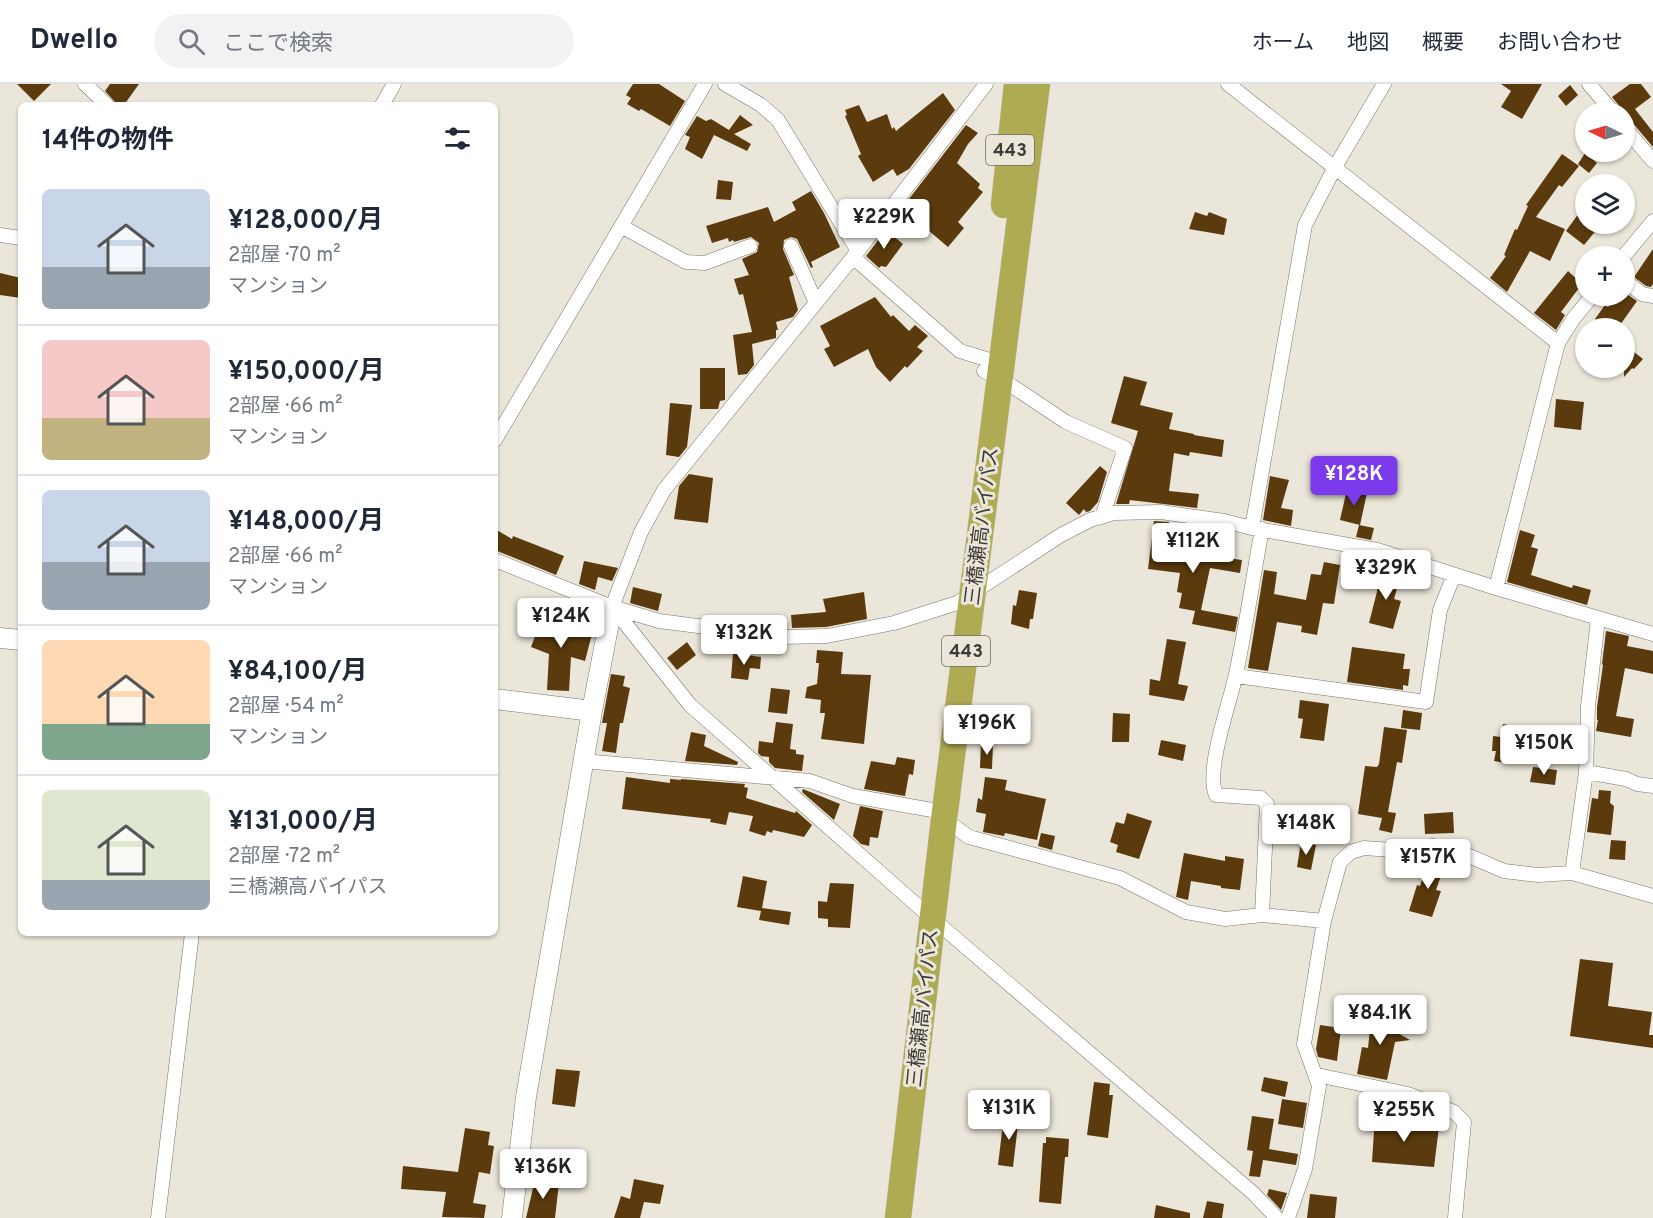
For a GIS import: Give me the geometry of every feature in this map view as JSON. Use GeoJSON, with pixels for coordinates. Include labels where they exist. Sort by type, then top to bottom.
{"type":"FeatureCollection","features":[{"type":"Feature","properties":{"kind":"highway","name":"三橋瀬高バイパス"},"geometry":{"type":"LineString","coordinates":[[881,1218],[926,912],[965,597],[990,370],[1017,84]]}},
{"type":"Feature","properties":{"kind":"highway","name":"三橋瀬高バイパス"},"geometry":{"type":"LineString","coordinates":[[990,370],[1036,84]]}},
{"type":"Feature","properties":{"kind":"highway","name":"三橋瀬高バイパス"},"geometry":{"type":"LineString","coordinates":[[898,1218],[926,912]]}},
{"type":"Feature","properties":{"kind":"street"},"geometry":{"type":"LineString","coordinates":[[384,102],[394,84]]}},
{"type":"Feature","properties":{"kind":"street"},"geometry":{"type":"LineString","coordinates":[[498,435],[705,84]]}},
{"type":"Feature","properties":{"kind":"street"},"geometry":{"type":"LineString","coordinates":[[725,84],[761,105],[778,120],[856,254],[960,351],[1066,422],[1125,448],[1102,517]]}},
{"type":"Feature","properties":{"kind":"street"},"geometry":{"type":"LineString","coordinates":[[512,1218],[525,1096],[592,711],[612,608],[641,532],[664,490],[856,254],[986,84]]}},
{"type":"Feature","properties":{"kind":"street"},"geometry":{"type":"LineString","coordinates":[[1227,84],[1558,342]]}},
{"type":"Feature","properties":{"kind":"street"},"geometry":{"type":"LineString","coordinates":[[1262,915],[1267,804],[1261,798],[1216,795],[1212,786],[1219,737],[1236,676],[1305,225],[1335,167],[1384,84]]}},
{"type":"Feature","properties":{"kind":"street"},"geometry":{"type":"LineString","coordinates":[[1589,84],[1604,102]]}},
{"type":"Feature","properties":{"kind":"street"},"geometry":{"type":"LineString","coordinates":[[89,102],[92,87]]}},
{"type":"Feature","properties":{"kind":"street"},"geometry":{"type":"LineString","coordinates":[[92,87],[104,102]]}},
{"type":"Feature","properties":{"kind":"street"},"geometry":{"type":"LineString","coordinates":[[1635,140],[1653,161]]}},
{"type":"Feature","properties":{"kind":"street"},"geometry":{"type":"LineString","coordinates":[[1632,246],[1653,221]]}},
{"type":"Feature","properties":{"kind":"street"},"geometry":{"type":"LineString","coordinates":[[621,226],[686,262],[705,263],[750,246]]}},
{"type":"Feature","properties":{"kind":"street"},"geometry":{"type":"LineString","coordinates":[[0,235],[18,238]]}},
{"type":"Feature","properties":{"kind":"street"},"geometry":{"type":"LineString","coordinates":[[791,246],[816,303]]}},
{"type":"Feature","properties":{"kind":"street"},"geometry":{"type":"LineString","coordinates":[[1635,289],[1642,294],[1653,296]]}},
{"type":"Feature","properties":{"kind":"street"},"geometry":{"type":"LineString","coordinates":[[1496,588],[1558,342],[1584,306]]}},
{"type":"Feature","properties":{"kind":"street"},"geometry":{"type":"LineString","coordinates":[[498,561],[612,608],[659,621],[783,637],[826,636],[894,623],[965,597],[1061,535],[1090,520],[1114,513],[1161,512],[1224,520],[1257,529],[1377,550],[1653,634]]}},
{"type":"Feature","properties":{"kind":"street"},"geometry":{"type":"LineString","coordinates":[[1236,676],[1426,702],[1440,610],[1454,575]]}},
{"type":"Feature","properties":{"kind":"street"},"geometry":{"type":"LineString","coordinates":[[612,608],[690,705],[926,912],[1253,1193],[1277,1218]]}},
{"type":"Feature","properties":{"kind":"street"},"geometry":{"type":"LineString","coordinates":[[1572,873],[1586,772],[1588,705],[1598,619]]}},
{"type":"Feature","properties":{"kind":"street"},"geometry":{"type":"LineString","coordinates":[[0,638],[18,640]]}},
{"type":"Feature","properties":{"kind":"street"},"geometry":{"type":"LineString","coordinates":[[498,699],[592,711]]}},
{"type":"Feature","properties":{"kind":"street"},"geometry":{"type":"LineString","coordinates":[[583,761],[810,781],[853,796],[938,815],[969,837],[1120,878],[1186,912],[1225,919],[1262,915],[1324,921]]}},
{"type":"Feature","properties":{"kind":"street"},"geometry":{"type":"LineString","coordinates":[[1586,772],[1626,778],[1637,784],[1653,786]]}},
{"type":"Feature","properties":{"kind":"street"},"geometry":{"type":"LineString","coordinates":[[1288,1218],[1305,1169],[1319,1086],[1317,1075],[1304,1044],[1324,921],[1340,862],[1351,852],[1364,848],[1405,851],[1432,846],[1453,849],[1504,871],[1538,875],[1572,873],[1653,896]]}},
{"type":"Feature","properties":{"kind":"street"},"geometry":{"type":"LineString","coordinates":[[158,1218],[192,936]]}},
{"type":"Feature","properties":{"kind":"street"},"geometry":{"type":"LineString","coordinates":[[1317,1075],[1408,1094],[1454,1112],[1464,1122],[1455,1218]]}},
{"type":"Feature","properties":{"kind":"building"},"geometry":{"type":"Polygon","coordinates":[[[17,84],[51,84],[34,101],[17,84]]]}},
{"type":"Feature","properties":{"kind":"building"},"geometry":{"type":"Polygon","coordinates":[[[110,84],[139,84],[126,102],[115,102],[105,91],[110,84]]]}},
{"type":"Feature","properties":{"kind":"building"},"geometry":{"type":"Polygon","coordinates":[[[633,84],[659,84],[685,101],[670,126],[641,109],[639,111],[627,104],[631,98],[626,95],[633,84]]]}},
{"type":"Feature","properties":{"kind":"building"},"geometry":{"type":"Polygon","coordinates":[[[1501,84],[1542,84],[1522,119],[1501,107],[1511,91],[1501,84]]]}},
{"type":"Feature","properties":{"kind":"building"},"geometry":{"type":"Polygon","coordinates":[[[1630,84],[1641,84],[1651,97],[1635,109],[1635,102],[1616,102],[1612,97],[1630,84]]]}},
{"type":"Feature","properties":{"kind":"building"},"geometry":{"type":"Polygon","coordinates":[[[1570,85],[1578,95],[1566,106],[1558,96],[1570,85]]]}},
{"type":"Feature","properties":{"kind":"building"},"geometry":{"type":"Polygon","coordinates":[[[943,93],[955,110],[909,169],[897,176],[893,169],[873,182],[858,156],[861,154],[845,116],[847,115],[845,110],[859,105],[867,122],[887,114],[892,129],[894,127],[896,131],[943,93]]]}},
{"type":"Feature","properties":{"kind":"building"},"geometry":{"type":"Polygon","coordinates":[[[1635,109],[1653,132],[1653,147],[1635,126],[1635,109]]]}},
{"type":"Feature","properties":{"kind":"building"},"geometry":{"type":"Polygon","coordinates":[[[740,115],[753,125],[734,134],[751,144],[747,151],[714,135],[702,159],[685,149],[690,137],[685,135],[697,116],[706,121],[711,119],[729,130],[740,115]]]}},
{"type":"Feature","properties":{"kind":"building"},"geometry":{"type":"Polygon","coordinates":[[[966,125],[978,133],[968,144],[957,163],[980,184],[978,188],[983,192],[958,222],[964,228],[948,247],[902,208],[966,125]]]}},
{"type":"Feature","properties":{"kind":"building"},"geometry":{"type":"Polygon","coordinates":[[[1562,154],[1579,166],[1562,187],[1559,185],[1536,217],[1565,229],[1550,261],[1530,251],[1507,292],[1490,278],[1506,256],[1504,255],[1515,229],[1517,230],[1528,206],[1526,205],[1562,154]]]}},
{"type":"Feature","properties":{"kind":"building"},"geometry":{"type":"Polygon","coordinates":[[[1579,162],[1597,163],[1589,173],[1578,164],[1579,162]]]}},
{"type":"Feature","properties":{"kind":"building"},"geometry":{"type":"Polygon","coordinates":[[[718,180],[733,182],[731,200],[716,199],[718,180]]]}},
{"type":"Feature","properties":{"kind":"building"},"geometry":{"type":"Polygon","coordinates":[[[811,191],[840,247],[811,262],[813,267],[811,268],[797,239],[791,237],[784,240],[783,249],[794,275],[789,277],[798,310],[793,317],[776,322],[778,330],[776,330],[776,338],[752,344],[754,365],[747,374],[738,375],[733,335],[752,332],[743,294],[739,295],[734,279],[749,275],[742,259],[757,252],[759,243],[751,237],[734,242],[733,240],[729,242],[728,238],[712,243],[706,226],[768,207],[774,222],[796,210],[792,202],[811,191]]]}},
{"type":"Feature","properties":{"kind":"building"},"geometry":{"type":"Polygon","coordinates":[[[873,199],[878,210],[868,224],[859,207],[873,199]]]}},
{"type":"Feature","properties":{"kind":"building"},"geometry":{"type":"Polygon","coordinates":[[[1195,212],[1207,216],[1209,212],[1227,219],[1224,235],[1189,229],[1195,212]]]}},
{"type":"Feature","properties":{"kind":"building"},"geometry":{"type":"Polygon","coordinates":[[[1575,219],[1575,234],[1593,234],[1584,245],[1566,231],[1575,219]]]}},
{"type":"Feature","properties":{"kind":"building"},"geometry":{"type":"Polygon","coordinates":[[[886,230],[903,244],[886,267],[879,268],[866,256],[886,230]]]}},
{"type":"Feature","properties":{"kind":"building"},"geometry":{"type":"Polygon","coordinates":[[[1653,249],[1653,284],[1651,287],[1646,286],[1635,276],[1653,249]]]}},
{"type":"Feature","properties":{"kind":"building"},"geometry":{"type":"Polygon","coordinates":[[[1568,271],[1575,278],[1575,293],[1561,312],[1565,315],[1556,330],[1534,313],[1568,271]]]}},
{"type":"Feature","properties":{"kind":"building"},"geometry":{"type":"Polygon","coordinates":[[[0,273],[18,277],[18,298],[0,295],[0,273]]]}},
{"type":"Feature","properties":{"kind":"building"},"geometry":{"type":"Polygon","coordinates":[[[875,297],[891,317],[893,315],[909,331],[915,325],[928,336],[917,347],[923,351],[890,382],[876,367],[868,349],[834,367],[824,349],[830,346],[820,326],[875,297]]]}},
{"type":"Feature","properties":{"kind":"building"},"geometry":{"type":"Polygon","coordinates":[[[1604,306],[1633,306],[1625,318],[1596,318],[1604,306]]]}},
{"type":"Feature","properties":{"kind":"building"},"geometry":{"type":"Polygon","coordinates":[[[1635,353],[1643,359],[1635,368],[1635,353]]]}},
{"type":"Feature","properties":{"kind":"building"},"geometry":{"type":"Polygon","coordinates":[[[700,368],[725,368],[725,400],[720,401],[718,409],[700,409],[700,368]]]}},
{"type":"Feature","properties":{"kind":"building"},"geometry":{"type":"Polygon","coordinates":[[[1124,376],[1147,382],[1140,405],[1173,413],[1169,429],[1224,440],[1222,457],[1190,452],[1189,456],[1174,453],[1169,491],[1199,494],[1197,508],[1130,500],[1129,504],[1116,504],[1138,431],[1111,423],[1124,376]]]}},
{"type":"Feature","properties":{"kind":"building"},"geometry":{"type":"Polygon","coordinates":[[[1556,399],[1584,402],[1581,430],[1554,427],[1556,399]]]}},
{"type":"Feature","properties":{"kind":"building"},"geometry":{"type":"Polygon","coordinates":[[[670,403],[692,405],[687,447],[679,457],[666,455],[670,403]]]}},
{"type":"Feature","properties":{"kind":"building"},"geometry":{"type":"Polygon","coordinates":[[[1100,466],[1107,472],[1098,502],[1090,511],[1086,512],[1084,509],[1079,515],[1066,503],[1100,466]]]}},
{"type":"Feature","properties":{"kind":"building"},"geometry":{"type":"Polygon","coordinates":[[[689,474],[713,478],[708,523],[674,519],[679,486],[689,474]]]}},
{"type":"Feature","properties":{"kind":"building"},"geometry":{"type":"Polygon","coordinates":[[[1270,476],[1289,480],[1281,508],[1293,510],[1291,526],[1263,520],[1270,476]]]}},
{"type":"Feature","properties":{"kind":"building"},"geometry":{"type":"Polygon","coordinates":[[[1347,489],[1367,493],[1360,525],[1340,520],[1347,489]]]}},
{"type":"Feature","properties":{"kind":"building"},"geometry":{"type":"Polygon","coordinates":[[[1154,521],[1169,522],[1166,545],[1203,547],[1204,539],[1224,543],[1221,557],[1242,560],[1240,573],[1210,568],[1201,610],[1238,617],[1235,632],[1192,624],[1195,611],[1179,608],[1182,593],[1177,592],[1180,573],[1148,569],[1154,521]]]}},
{"type":"Feature","properties":{"kind":"building"},"geometry":{"type":"Polygon","coordinates":[[[1359,525],[1374,528],[1371,540],[1356,537],[1359,525]]]}},
{"type":"Feature","properties":{"kind":"building"},"geometry":{"type":"Polygon","coordinates":[[[1520,530],[1535,535],[1531,547],[1538,549],[1531,575],[1572,588],[1573,585],[1591,590],[1587,605],[1507,582],[1520,530]]]}},
{"type":"Feature","properties":{"kind":"building"},"geometry":{"type":"Polygon","coordinates":[[[498,531],[512,539],[513,536],[564,556],[556,575],[498,551],[498,531]]]}},
{"type":"Feature","properties":{"kind":"building"},"geometry":{"type":"Polygon","coordinates":[[[584,561],[618,568],[612,581],[598,577],[595,590],[579,584],[584,561]]]}},
{"type":"Feature","properties":{"kind":"building"},"geometry":{"type":"Polygon","coordinates":[[[1324,562],[1340,565],[1334,604],[1323,603],[1317,635],[1301,632],[1302,626],[1277,622],[1268,671],[1248,668],[1264,570],[1277,572],[1274,594],[1306,600],[1311,574],[1321,575],[1324,562]]]}},
{"type":"Feature","properties":{"kind":"building"},"geometry":{"type":"Polygon","coordinates":[[[1383,568],[1401,574],[1394,599],[1401,601],[1393,629],[1369,623],[1383,568]]]}},
{"type":"Feature","properties":{"kind":"building"},"geometry":{"type":"Polygon","coordinates":[[[633,587],[662,594],[658,611],[630,603],[633,587]]]}},
{"type":"Feature","properties":{"kind":"building"},"geometry":{"type":"Polygon","coordinates":[[[1019,590],[1037,593],[1029,629],[1011,624],[1013,605],[1016,606],[1019,590]]]}},
{"type":"Feature","properties":{"kind":"building"},"geometry":{"type":"Polygon","coordinates":[[[864,592],[867,619],[826,627],[792,628],[791,615],[826,612],[823,599],[864,592]]]}},
{"type":"Feature","properties":{"kind":"building"},"geometry":{"type":"Polygon","coordinates":[[[544,613],[564,620],[563,622],[593,630],[585,661],[571,657],[569,691],[547,690],[549,654],[531,647],[544,613]]]}},
{"type":"Feature","properties":{"kind":"building"},"geometry":{"type":"Polygon","coordinates":[[[1606,631],[1629,636],[1627,646],[1653,651],[1653,674],[1625,668],[1616,716],[1634,719],[1631,737],[1596,731],[1606,631]]]}},
{"type":"Feature","properties":{"kind":"building"},"geometry":{"type":"Polygon","coordinates":[[[1167,639],[1186,642],[1178,684],[1188,686],[1184,701],[1149,695],[1150,679],[1160,681],[1167,639]]]}},
{"type":"Feature","properties":{"kind":"building"},"geometry":{"type":"Polygon","coordinates":[[[687,642],[696,655],[677,670],[667,658],[687,642]]]}},
{"type":"Feature","properties":{"kind":"building"},"geometry":{"type":"Polygon","coordinates":[[[1352,647],[1405,654],[1403,669],[1410,669],[1408,686],[1403,685],[1403,690],[1347,682],[1352,647]]]}},
{"type":"Feature","properties":{"kind":"building"},"geometry":{"type":"Polygon","coordinates":[[[817,650],[843,652],[841,674],[871,675],[864,744],[821,739],[825,713],[820,713],[821,700],[805,698],[807,687],[817,684],[819,663],[816,663],[817,650]]]}},
{"type":"Feature","properties":{"kind":"building"},"geometry":{"type":"Polygon","coordinates":[[[733,653],[761,657],[760,669],[750,668],[748,680],[731,678],[733,653]]]}},
{"type":"Feature","properties":{"kind":"building"},"geometry":{"type":"Polygon","coordinates":[[[611,674],[625,676],[623,686],[630,688],[623,723],[620,723],[616,753],[602,751],[607,723],[602,723],[611,674]]]}},
{"type":"Feature","properties":{"kind":"building"},"geometry":{"type":"Polygon","coordinates":[[[771,688],[790,690],[787,714],[768,712],[771,688]]]}},
{"type":"Feature","properties":{"kind":"building"},"geometry":{"type":"Polygon","coordinates":[[[1300,700],[1329,704],[1324,741],[1300,738],[1303,719],[1298,718],[1300,700]]]}},
{"type":"Feature","properties":{"kind":"building"},"geometry":{"type":"Polygon","coordinates":[[[1403,710],[1422,713],[1420,730],[1401,728],[1403,710]]]}},
{"type":"Feature","properties":{"kind":"building"},"geometry":{"type":"Polygon","coordinates":[[[1113,713],[1130,714],[1129,742],[1112,742],[1113,713]]]}},
{"type":"Feature","properties":{"kind":"building"},"geometry":{"type":"Polygon","coordinates":[[[776,722],[793,724],[790,749],[796,750],[796,754],[804,755],[802,771],[775,768],[769,762],[769,757],[758,753],[759,741],[773,743],[776,722]]]}},
{"type":"Feature","properties":{"kind":"building"},"geometry":{"type":"Polygon","coordinates":[[[1503,724],[1518,727],[1511,764],[1494,761],[1496,751],[1492,751],[1493,736],[1501,737],[1503,724]]]}},
{"type":"Feature","properties":{"kind":"building"},"geometry":{"type":"Polygon","coordinates":[[[1384,727],[1407,730],[1402,763],[1397,762],[1388,812],[1396,813],[1392,833],[1379,830],[1382,818],[1358,814],[1365,766],[1377,767],[1379,764],[1384,727]]]}},
{"type":"Feature","properties":{"kind":"building"},"geometry":{"type":"Polygon","coordinates":[[[691,732],[706,735],[704,746],[738,762],[737,765],[685,761],[691,732]]]}},
{"type":"Feature","properties":{"kind":"building"},"geometry":{"type":"Polygon","coordinates":[[[1161,740],[1186,745],[1183,761],[1158,755],[1161,740]]]}},
{"type":"Feature","properties":{"kind":"building"},"geometry":{"type":"Polygon","coordinates":[[[981,742],[993,743],[992,769],[980,768],[981,742]]]}},
{"type":"Feature","properties":{"kind":"building"},"geometry":{"type":"Polygon","coordinates":[[[897,757],[915,760],[913,775],[909,774],[905,796],[864,789],[871,761],[895,765],[897,757]]]}},
{"type":"Feature","properties":{"kind":"building"},"geometry":{"type":"Polygon","coordinates":[[[1533,767],[1557,770],[1555,785],[1530,782],[1533,767]]]}},
{"type":"Feature","properties":{"kind":"building"},"geometry":{"type":"Polygon","coordinates":[[[626,777],[670,783],[670,779],[681,779],[745,784],[744,787],[748,788],[746,798],[795,813],[796,811],[812,825],[804,837],[773,830],[772,833],[767,831],[765,836],[749,831],[753,816],[729,812],[726,825],[710,822],[711,819],[622,809],[626,777]]]}},
{"type":"Feature","properties":{"kind":"building"},"geometry":{"type":"Polygon","coordinates":[[[985,777],[1007,780],[1005,790],[1046,799],[1037,840],[1005,833],[1004,836],[983,832],[986,814],[976,812],[978,798],[982,800],[985,777]]]}},
{"type":"Feature","properties":{"kind":"building"},"geometry":{"type":"Polygon","coordinates":[[[803,789],[840,804],[834,820],[802,792],[803,789]]]}},
{"type":"Feature","properties":{"kind":"building"},"geometry":{"type":"Polygon","coordinates":[[[1599,790],[1611,791],[1610,803],[1614,806],[1611,835],[1587,832],[1592,798],[1598,799],[1599,790]]]}},
{"type":"Feature","properties":{"kind":"building"},"geometry":{"type":"Polygon","coordinates":[[[860,806],[883,811],[878,838],[870,837],[869,846],[861,844],[853,836],[860,806]]]}},
{"type":"Feature","properties":{"kind":"building"},"geometry":{"type":"Polygon","coordinates":[[[1453,812],[1454,833],[1425,834],[1424,814],[1453,812]]]}},
{"type":"Feature","properties":{"kind":"building"},"geometry":{"type":"Polygon","coordinates":[[[1127,813],[1152,821],[1139,859],[1116,852],[1118,845],[1110,842],[1116,822],[1124,824],[1127,813]]]}},
{"type":"Feature","properties":{"kind":"building"},"geometry":{"type":"Polygon","coordinates":[[[1041,833],[1055,836],[1052,850],[1038,846],[1041,833]]]}},
{"type":"Feature","properties":{"kind":"building"},"geometry":{"type":"Polygon","coordinates":[[[1611,840],[1626,841],[1625,860],[1609,859],[1611,840]]]}},
{"type":"Feature","properties":{"kind":"building"},"geometry":{"type":"Polygon","coordinates":[[[1301,842],[1316,845],[1311,870],[1297,867],[1301,842]]]}},
{"type":"Feature","properties":{"kind":"building"},"geometry":{"type":"Polygon","coordinates":[[[1184,853],[1225,861],[1225,856],[1244,859],[1240,890],[1191,881],[1188,900],[1176,897],[1184,853]]]}},
{"type":"Feature","properties":{"kind":"building"},"geometry":{"type":"Polygon","coordinates":[[[1429,860],[1445,864],[1436,890],[1441,891],[1432,917],[1409,911],[1417,885],[1420,886],[1429,860]]]}},
{"type":"Feature","properties":{"kind":"building"},"geometry":{"type":"Polygon","coordinates":[[[743,876],[767,881],[762,908],[791,912],[789,925],[759,920],[761,911],[737,907],[743,876]]]}},
{"type":"Feature","properties":{"kind":"building"},"geometry":{"type":"Polygon","coordinates":[[[830,883],[854,884],[850,928],[828,927],[828,919],[818,918],[818,901],[827,902],[830,883]]]}},
{"type":"Feature","properties":{"kind":"building"},"geometry":{"type":"Polygon","coordinates":[[[1580,959],[1613,963],[1608,1006],[1652,1012],[1649,1035],[1653,1035],[1653,1048],[1570,1036],[1580,959]]]}},
{"type":"Feature","properties":{"kind":"building"},"geometry":{"type":"Polygon","coordinates":[[[1372,1011],[1398,1013],[1396,1032],[1410,1040],[1395,1042],[1387,1080],[1357,1074],[1362,1047],[1368,1048],[1372,1011]]]}},
{"type":"Feature","properties":{"kind":"building"},"geometry":{"type":"Polygon","coordinates":[[[1320,1025],[1341,1028],[1337,1061],[1318,1057],[1316,1049],[1320,1025]]]}},
{"type":"Feature","properties":{"kind":"building"},"geometry":{"type":"Polygon","coordinates":[[[556,1069],[580,1071],[575,1107],[552,1104],[556,1069]]]}},
{"type":"Feature","properties":{"kind":"building"},"geometry":{"type":"Polygon","coordinates":[[[1264,1077],[1288,1082],[1285,1097],[1261,1091],[1264,1077]]]}},
{"type":"Feature","properties":{"kind":"building"},"geometry":{"type":"Polygon","coordinates":[[[1094,1082],[1110,1084],[1109,1095],[1113,1095],[1108,1138],[1087,1135],[1094,1082]]]}},
{"type":"Feature","properties":{"kind":"building"},"geometry":{"type":"Polygon","coordinates":[[[1282,1099],[1307,1103],[1303,1128],[1278,1124],[1282,1099]]]}},
{"type":"Feature","properties":{"kind":"building"},"geometry":{"type":"Polygon","coordinates":[[[1004,1115],[1019,1116],[1013,1167],[998,1165],[1004,1115]]]}},
{"type":"Feature","properties":{"kind":"building"},"geometry":{"type":"Polygon","coordinates":[[[1375,1115],[1392,1116],[1391,1122],[1439,1127],[1434,1167],[1372,1162],[1375,1115]]]}},
{"type":"Feature","properties":{"kind":"building"},"geometry":{"type":"Polygon","coordinates":[[[1252,1116],[1274,1119],[1269,1149],[1298,1154],[1296,1165],[1263,1160],[1260,1177],[1249,1176],[1253,1151],[1247,1150],[1252,1116]]]}},
{"type":"Feature","properties":{"kind":"building"},"geometry":{"type":"Polygon","coordinates":[[[465,1128],[490,1132],[488,1145],[494,1146],[490,1174],[479,1172],[473,1203],[486,1205],[484,1218],[442,1217],[446,1192],[401,1189],[403,1166],[458,1172],[465,1128]]]}},
{"type":"Feature","properties":{"kind":"building"},"geometry":{"type":"Polygon","coordinates":[[[1046,1137],[1069,1139],[1061,1204],[1039,1202],[1043,1143],[1046,1143],[1046,1137]]]}},
{"type":"Feature","properties":{"kind":"building"},"geometry":{"type":"Polygon","coordinates":[[[634,1179],[664,1185],[660,1204],[644,1202],[640,1218],[614,1218],[621,1196],[630,1199],[634,1179]]]}},
{"type":"Feature","properties":{"kind":"building"},"geometry":{"type":"Polygon","coordinates":[[[535,1180],[559,1183],[555,1218],[526,1218],[535,1180]]]}},
{"type":"Feature","properties":{"kind":"building"},"geometry":{"type":"Polygon","coordinates":[[[1269,1189],[1287,1193],[1281,1210],[1267,1195],[1269,1189]]]}},
{"type":"Feature","properties":{"kind":"building"},"geometry":{"type":"Polygon","coordinates":[[[1310,1194],[1337,1197],[1335,1218],[1307,1218],[1310,1194]]]}},
{"type":"Feature","properties":{"kind":"building"},"geometry":{"type":"Polygon","coordinates":[[[1207,1201],[1224,1204],[1222,1218],[1203,1218],[1207,1201]]]}},
{"type":"Feature","properties":{"kind":"building"},"geometry":{"type":"Polygon","coordinates":[[[1156,1205],[1190,1213],[1190,1218],[1154,1218],[1156,1205]]]}}]}
